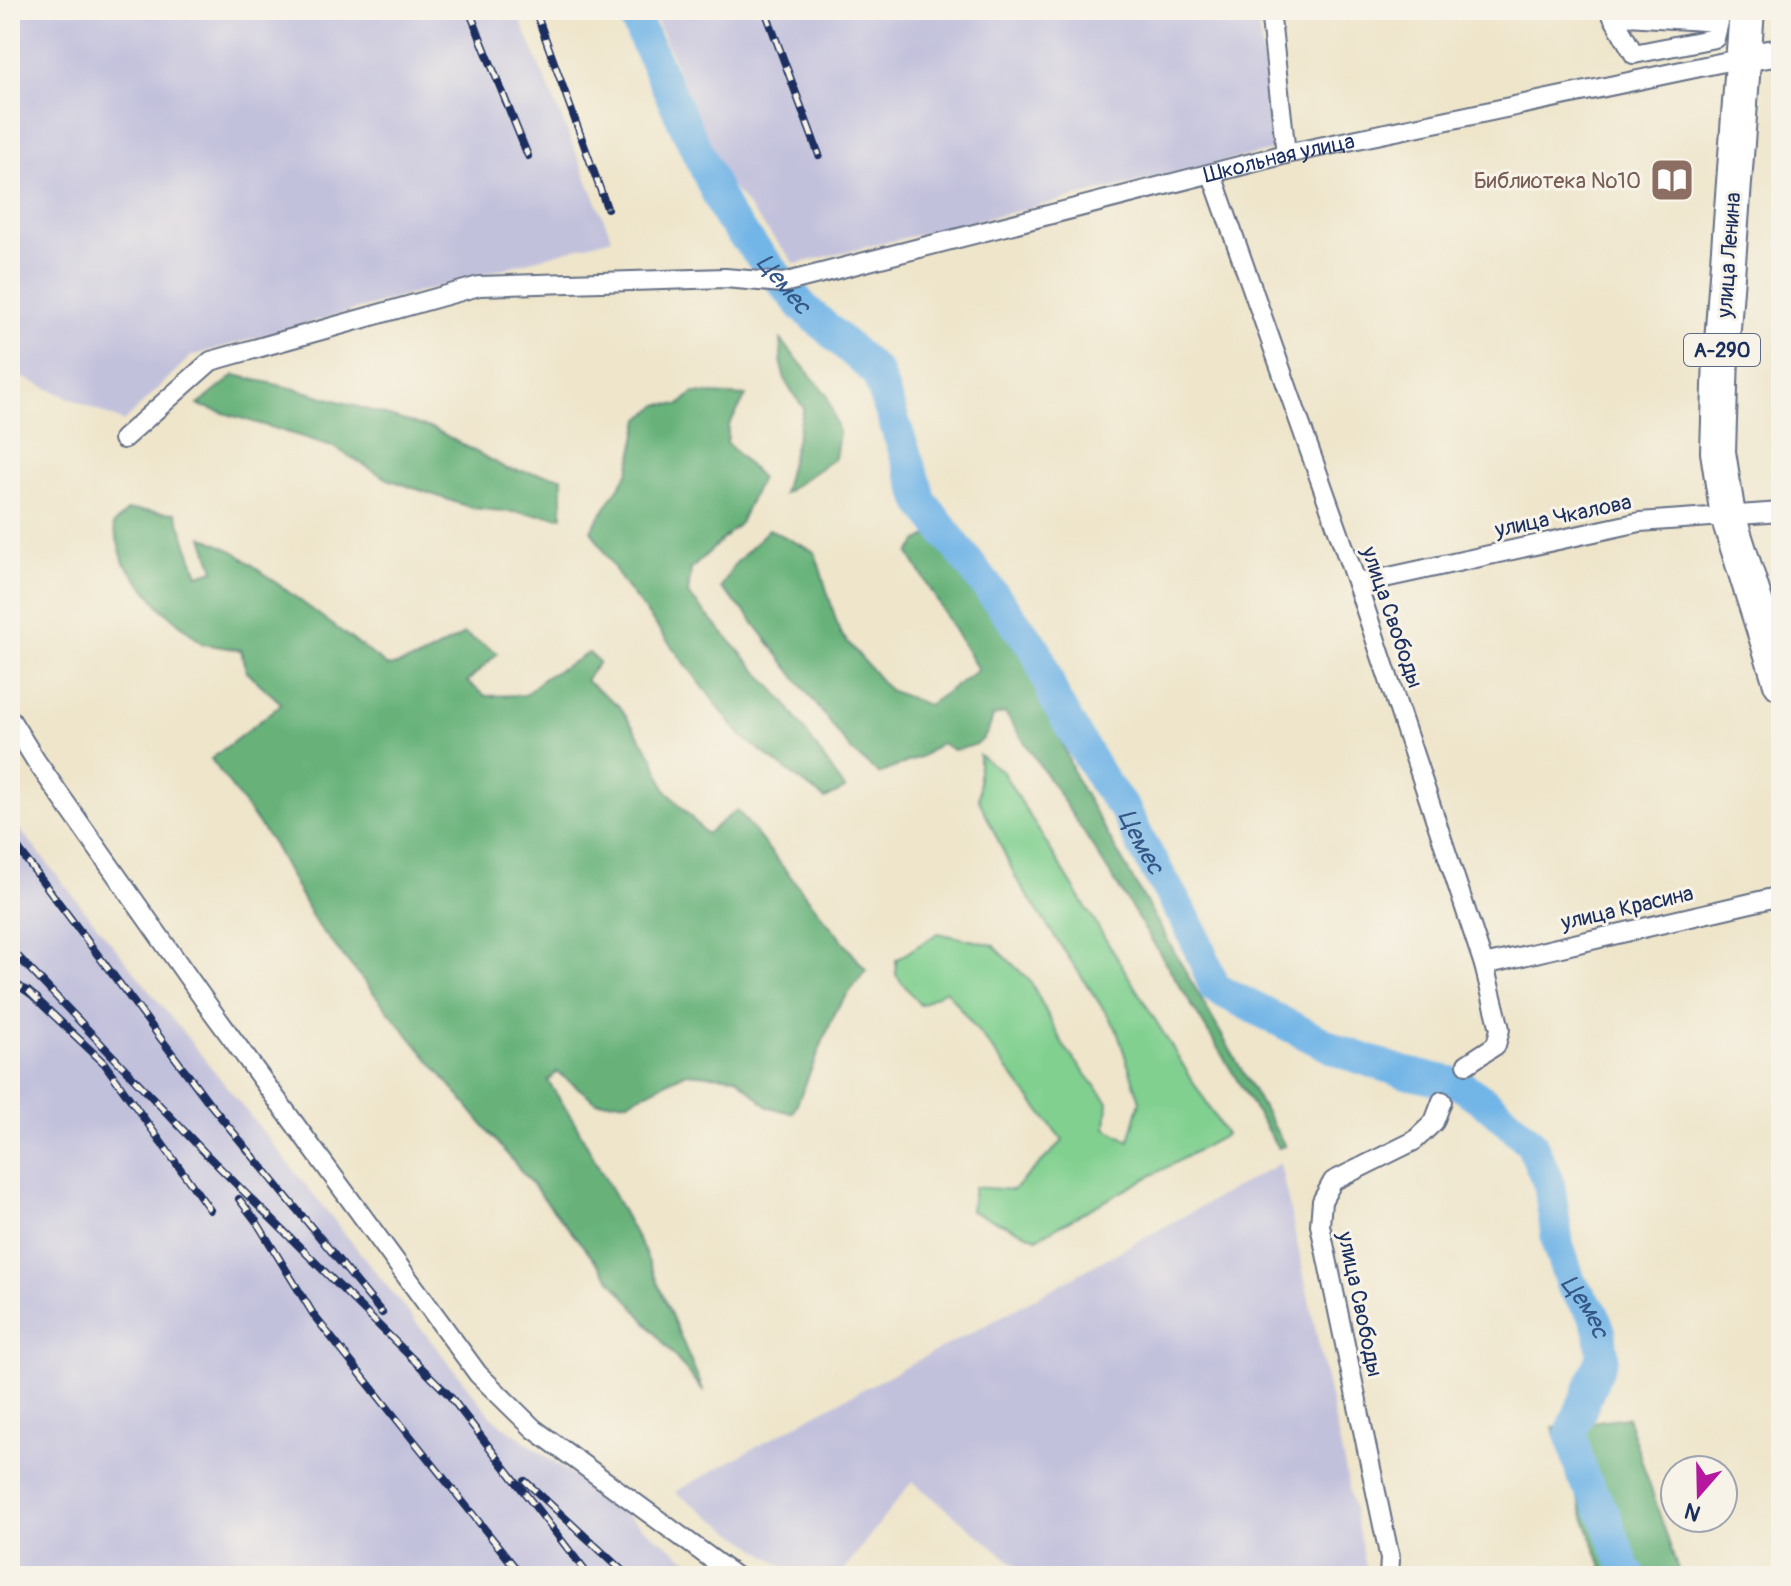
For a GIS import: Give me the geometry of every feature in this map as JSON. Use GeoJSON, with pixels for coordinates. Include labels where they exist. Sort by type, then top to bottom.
{"type":"FeatureCollection","features":[{"type":"Feature","properties":{"kind":"highway","name":"улица Ленина"},"geometry":{"type":"LineString","coordinates":[[1747,10],[1721,355],[1718,452],[1728,516],[1781,683]]}},
{"type":"Feature","properties":{"kind":"street"},"geometry":{"type":"LineString","coordinates":[[1270,10],[1286,154]]}},
{"type":"Feature","properties":{"kind":"street"},"geometry":{"type":"LineString","coordinates":[[1670,10],[1670,15],[1689,17],[1689,10]]}},
{"type":"Feature","properties":{"kind":"street"},"geometry":{"type":"LineString","coordinates":[[1612,15],[1642,17],[1719,22],[1715,38],[1634,54],[1612,15]]}},
{"type":"Feature","properties":{"kind":"street","name":"Школьная улица"},"geometry":{"type":"LineString","coordinates":[[123,439],[211,361],[479,286],[725,278],[783,283],[1286,154],[1781,52]]}},
{"type":"Feature","properties":{"kind":"street","name":"улица Свободы"},"geometry":{"type":"LineString","coordinates":[[1212,175],[1357,584],[1484,965],[1500,1029],[1496,1045],[1467,1064]]}},
{"type":"Feature","properties":{"kind":"street","name":"улица Чкалова"},"geometry":{"type":"LineString","coordinates":[[1357,584],[1640,522],[1781,512]]}},
{"type":"Feature","properties":{"kind":"street"},"geometry":{"type":"LineString","coordinates":[[10,719],[36,761],[209,1007],[478,1374],[534,1429],[735,1576]]}},
{"type":"Feature","properties":{"kind":"street","name":"улица Красина"},"geometry":{"type":"LineString","coordinates":[[1484,965],[1781,896]]}},
{"type":"Feature","properties":{"kind":"street","name":"улица Свободы"},"geometry":{"type":"LineString","coordinates":[[1389,1576],[1390,1559],[1320,1225],[1322,1201],[1333,1181],[1414,1141],[1434,1122],[1442,1101]]}},
{"type":"Feature","properties":{"kind":"shaded area"},"geometry":{"type":"Polygon","coordinates":[[[10,10],[516,10],[612,238],[191,356],[124,422],[10,372],[10,10]]]}},
{"type":"Feature","properties":{"kind":"shaded area"},"geometry":{"type":"Polygon","coordinates":[[[652,10],[1256,10],[1277,149],[795,264],[726,180],[652,10]]]}},
{"type":"Feature","properties":{"kind":"shaded area"},"geometry":{"type":"Polygon","coordinates":[[[10,817],[493,1418],[710,1576],[10,1576],[10,817]]]}},
{"type":"Feature","properties":{"kind":"shaded area"},"geometry":{"type":"Polygon","coordinates":[[[1280,1163],[1368,1576],[1029,1576],[912,1481],[839,1576],[797,1576],[675,1492],[986,1325],[1280,1163]]]}},
{"type":"Feature","properties":{"kind":"green space"},"geometry":{"type":"Polygon","coordinates":[[[781,340],[827,395],[839,433],[835,458],[783,494],[804,408],[784,377],[781,340]]]}},
{"type":"Feature","properties":{"kind":"green space"},"geometry":{"type":"Polygon","coordinates":[[[235,375],[304,391],[436,430],[507,469],[562,477],[562,517],[472,508],[388,479],[332,446],[198,405],[235,375]]]}},
{"type":"Feature","properties":{"kind":"green space"},"geometry":{"type":"Polygon","coordinates":[[[693,393],[746,396],[729,425],[727,443],[761,478],[740,523],[691,569],[688,594],[785,702],[845,789],[825,799],[740,735],[624,584],[591,530],[629,471],[640,419],[660,404],[680,405],[693,393]]]}},
{"type":"Feature","properties":{"kind":"green space"},"geometry":{"type":"Polygon","coordinates":[[[128,510],[176,513],[198,575],[214,570],[203,537],[235,552],[389,667],[420,658],[464,634],[498,653],[467,682],[486,696],[525,695],[544,678],[589,653],[599,662],[585,680],[619,706],[653,757],[665,789],[706,834],[737,810],[866,970],[836,1010],[793,1113],[768,1107],[736,1077],[685,1073],[629,1101],[597,1102],[557,1072],[548,1081],[574,1121],[644,1251],[704,1392],[315,922],[273,844],[211,759],[282,704],[246,671],[241,650],[203,644],[162,609],[124,563],[113,525],[128,510]]]}},
{"type":"Feature","properties":{"kind":"green space"},"geometry":{"type":"Polygon","coordinates":[[[769,529],[815,552],[840,633],[889,690],[928,705],[978,670],[909,553],[918,541],[938,531],[1028,655],[1077,781],[1285,1146],[1278,1148],[1076,820],[1005,713],[993,716],[980,742],[953,750],[941,743],[922,756],[879,774],[851,750],[747,614],[721,588],[733,566],[769,529]]]}},
{"type":"Feature","properties":{"kind":"green space"},"geometry":{"type":"Polygon","coordinates":[[[979,755],[1002,771],[1226,1135],[1037,1238],[971,1211],[974,1187],[1013,1190],[1063,1141],[946,990],[920,1005],[896,975],[896,960],[938,933],[993,945],[1031,982],[1063,1045],[1108,1102],[1106,1128],[1129,1141],[1140,1101],[1116,1028],[1017,880],[979,800],[979,755]]]}},
{"type":"Feature","properties":{"kind":"green space"},"geometry":{"type":"Polygon","coordinates":[[[1627,1417],[1659,1513],[1659,1534],[1666,1534],[1680,1576],[1605,1576],[1553,1427],[1627,1417]]]}},
{"type":"Feature","properties":{"kind":"waterway","name":"Цемес"},"geometry":{"type":"LineString","coordinates":[[631,10],[728,217],[803,307],[877,373],[922,502],[1036,650],[1056,702],[1105,784],[1125,810],[1191,929],[1215,988],[1339,1051],[1406,1073],[1459,1084],[1493,1108],[1531,1143],[1549,1184],[1558,1246],[1571,1284],[1593,1313],[1600,1332],[1603,1356],[1571,1433],[1582,1475],[1605,1515],[1626,1571],[1631,1576]]}},
{"type":"Feature","properties":{"kind":"railway"},"geometry":{"type":"LineString","coordinates":[[469,10],[528,156]]}},
{"type":"Feature","properties":{"kind":"railway"},"geometry":{"type":"LineString","coordinates":[[535,10],[607,208]]}},
{"type":"Feature","properties":{"kind":"railway"},"geometry":{"type":"LineString","coordinates":[[765,10],[819,155]]}},
{"type":"Feature","properties":{"kind":"railway"},"geometry":{"type":"LineString","coordinates":[[10,838],[210,1104],[382,1313]]}},
{"type":"Feature","properties":{"kind":"railway"},"geometry":{"type":"LineString","coordinates":[[10,948],[206,1154],[449,1395],[589,1576]]}},
{"type":"Feature","properties":{"kind":"railway"},"geometry":{"type":"LineString","coordinates":[[10,980],[37,998]]}},
{"type":"Feature","properties":{"kind":"railway"},"geometry":{"type":"LineString","coordinates":[[28,991],[104,1063],[210,1210]]}},
{"type":"Feature","properties":{"kind":"railway"},"geometry":{"type":"LineString","coordinates":[[239,1199],[315,1317],[522,1576]]}},
{"type":"Feature","properties":{"kind":"railway"},"geometry":{"type":"LineString","coordinates":[[525,1481],[628,1576]]}},
{"type":"Feature","properties":{"kind":"place","name":"Библиотека №10"},"geometry":{"type":"Point","coordinates":[1672,180]}}]}
